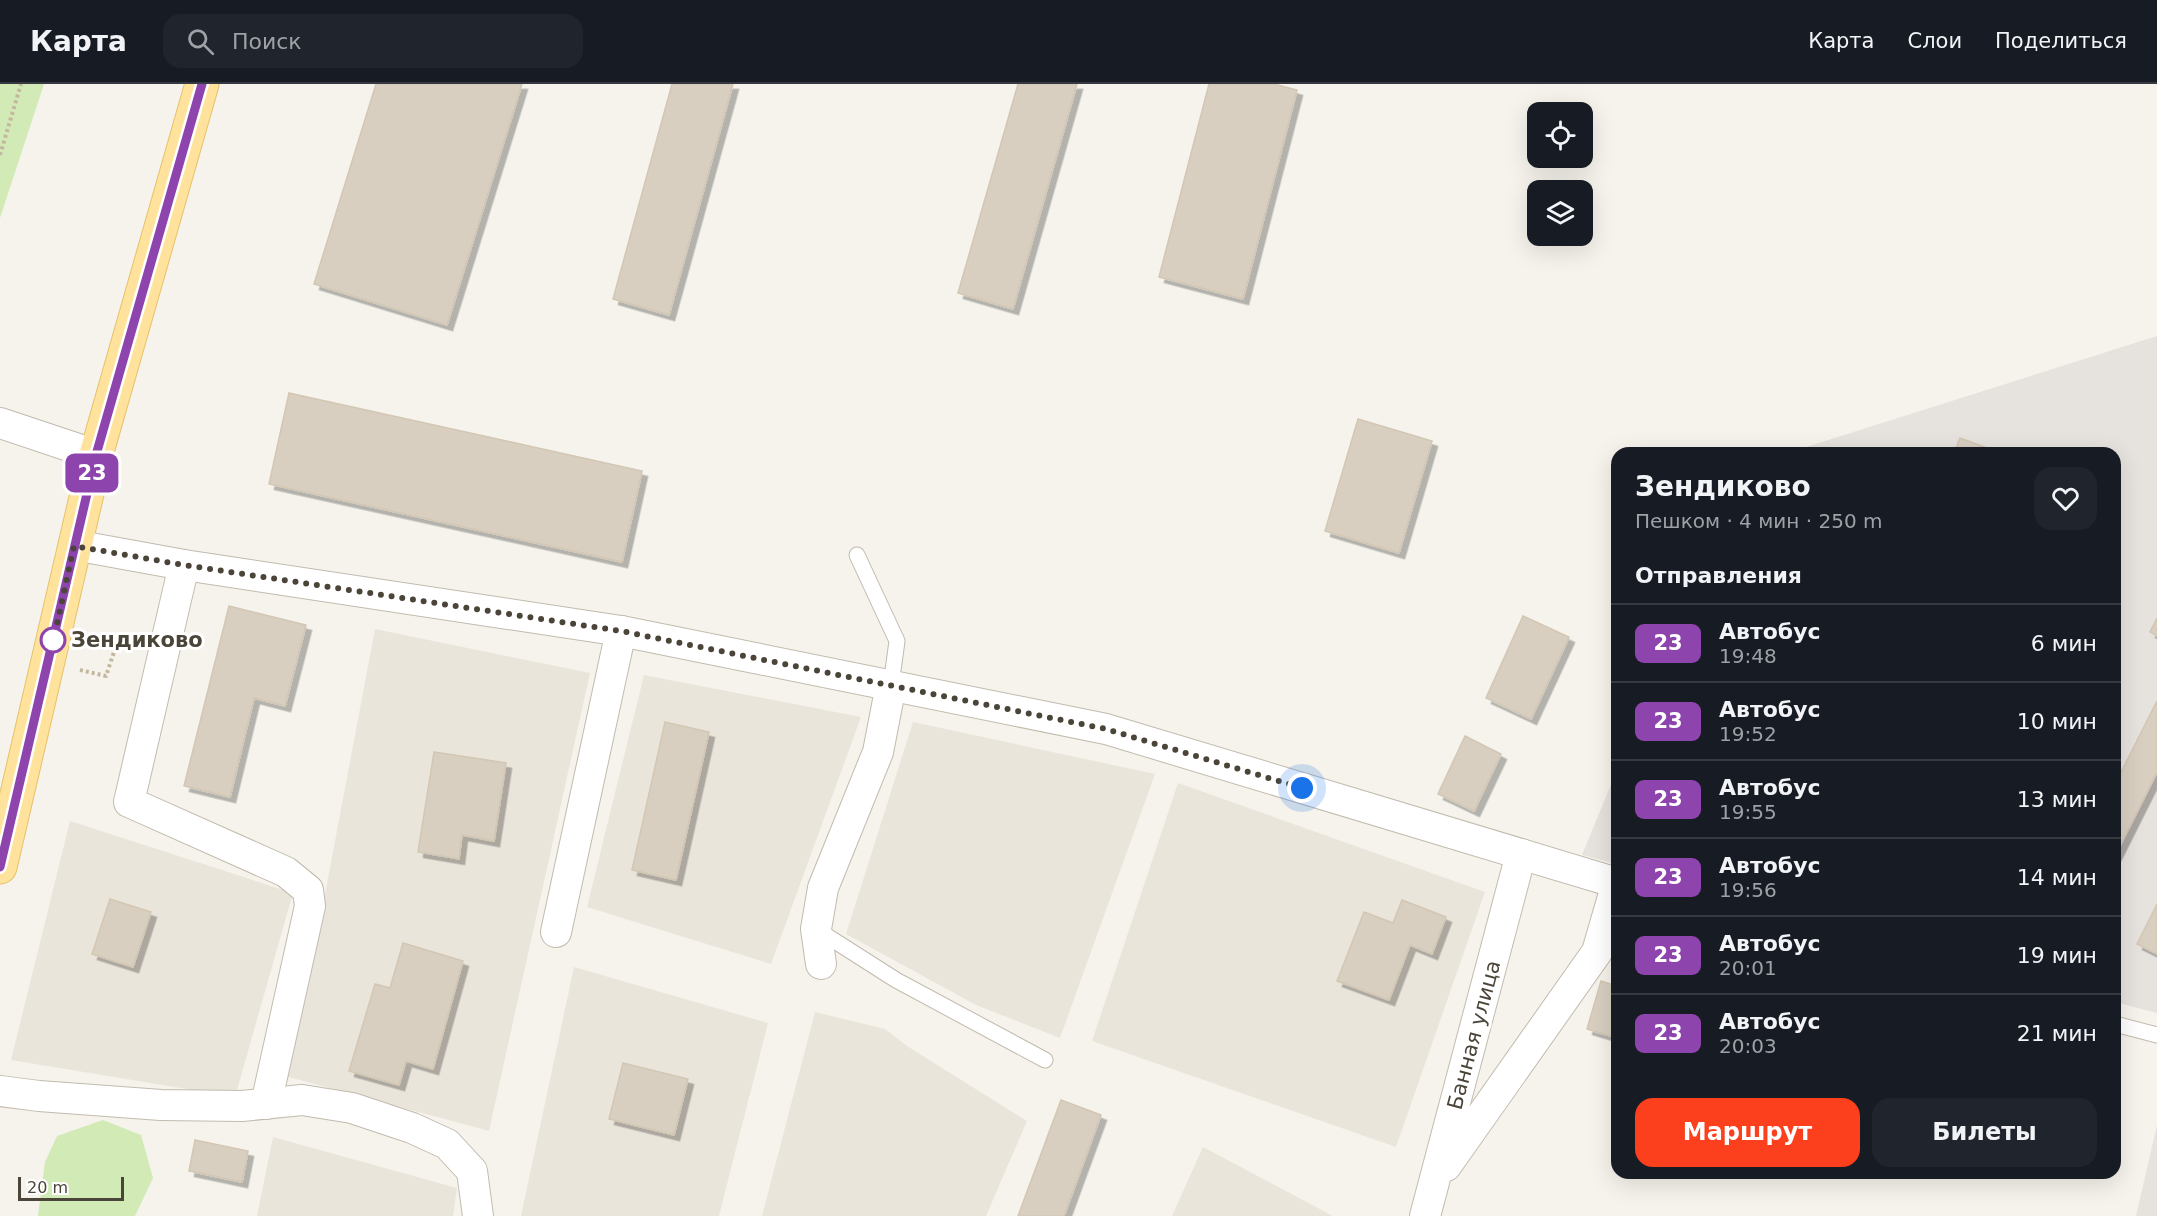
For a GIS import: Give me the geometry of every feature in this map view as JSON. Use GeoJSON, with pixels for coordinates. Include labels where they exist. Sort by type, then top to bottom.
{"type":"FeatureCollection","features":[{"type":"Feature","properties":{"kind":"main road"},"geometry":{"type":"LineString","coordinates":[[0,867],[96,455],[202,84]]}},
{"type":"Feature","properties":{"kind":"street"},"geometry":{"type":"LineString","coordinates":[[0,423],[96,455]]}},
{"type":"Feature","properties":{"kind":"street"},"geometry":{"type":"LineString","coordinates":[[74,546],[184,565],[621,631],[1106,729],[1611,881]]}},
{"type":"Feature","properties":{"kind":"street"},"geometry":{"type":"LineString","coordinates":[[184,565],[129,802],[286,872],[308,890],[310,906],[266,1104]]}},
{"type":"Feature","properties":{"kind":"street"},"geometry":{"type":"LineString","coordinates":[[556,932],[621,631]]}},
{"type":"Feature","properties":{"kind":"street"},"geometry":{"type":"LineString","coordinates":[[821,964],[816,929],[823,888],[878,752],[891,685]]}},
{"type":"Feature","properties":{"kind":"street","name":"Банная улица"},"geometry":{"type":"LineString","coordinates":[[1425,1216],[1521,854]]}},
{"type":"Feature","properties":{"kind":"street"},"geometry":{"type":"LineString","coordinates":[[1436,1180],[1597,952],[1611,904]]}},
{"type":"Feature","properties":{"kind":"street"},"geometry":{"type":"LineString","coordinates":[[0,1091],[161,1105],[242,1106],[302,1100],[352,1108],[412,1128],[447,1144],[472,1171],[478,1216]]}},
{"type":"Feature","properties":{"kind":"lane"},"geometry":{"type":"LineString","coordinates":[[857,555],[897,641],[891,685]]}},
{"type":"Feature","properties":{"kind":"lane"},"geometry":{"type":"LineString","coordinates":[[816,929],[896,980],[1045,1060]]}},
{"type":"Feature","properties":{"kind":"lane"},"geometry":{"type":"LineString","coordinates":[[2121,1026],[2157,1035]]}},
{"type":"Feature","properties":{"kind":"path"},"geometry":{"type":"LineString","coordinates":[[0,155],[21,84]]}},
{"type":"Feature","properties":{"kind":"shaded area"},"geometry":{"type":"Polygon","coordinates":[[[2157,336],[2157,1013],[2121,1004],[2121,447],[1806,447],[2157,336]]]}},
{"type":"Feature","properties":{"kind":"shaded area"},"geometry":{"type":"Polygon","coordinates":[[[375,629],[590,673],[489,1131],[285,1076],[326,889],[375,629]]]}},
{"type":"Feature","properties":{"kind":"shaded area"},"geometry":{"type":"Polygon","coordinates":[[[644,675],[861,717],[771,964],[587,907],[644,675]]]}},
{"type":"Feature","properties":{"kind":"shaded area"},"geometry":{"type":"Polygon","coordinates":[[[913,722],[1155,774],[1060,1038],[976,1005],[846,934],[913,722]]]}},
{"type":"Feature","properties":{"kind":"shaded area"},"geometry":{"type":"Polygon","coordinates":[[[1178,783],[1485,892],[1396,1147],[1092,1041],[1178,783]]]}},
{"type":"Feature","properties":{"kind":"shaded area"},"geometry":{"type":"Polygon","coordinates":[[[1611,785],[1611,862],[1582,855],[1611,785]]]}},
{"type":"Feature","properties":{"kind":"shaded area"},"geometry":{"type":"Polygon","coordinates":[[[70,821],[293,893],[235,1097],[11,1060],[70,821]]]}},
{"type":"Feature","properties":{"kind":"shaded area"},"geometry":{"type":"Polygon","coordinates":[[[574,967],[768,1023],[719,1216],[521,1216],[574,967]]]}},
{"type":"Feature","properties":{"kind":"shaded area"},"geometry":{"type":"Polygon","coordinates":[[[815,1012],[885,1029],[907,1046],[1027,1121],[986,1216],[762,1216],[815,1012]]]}},
{"type":"Feature","properties":{"kind":"shaded area"},"geometry":{"type":"Polygon","coordinates":[[[2157,1125],[2157,1216],[2136,1216],[2157,1125]]]}},
{"type":"Feature","properties":{"kind":"shaded area"},"geometry":{"type":"Polygon","coordinates":[[[273,1137],[457,1188],[453,1216],[257,1216],[273,1137]]]}},
{"type":"Feature","properties":{"kind":"shaded area"},"geometry":{"type":"Polygon","coordinates":[[[1203,1147],[1333,1216],[1172,1216],[1203,1147]]]}},
{"type":"Feature","properties":{"kind":"green space"},"geometry":{"type":"Polygon","coordinates":[[[0,84],[44,84],[0,218],[0,84]]]}},
{"type":"Feature","properties":{"kind":"green space"},"geometry":{"type":"Polygon","coordinates":[[[103,1120],[141,1135],[153,1178],[135,1216],[38,1216],[45,1162],[57,1136],[103,1120]]]}},
{"type":"Feature","properties":{"kind":"building"},"geometry":{"type":"Polygon","coordinates":[[[376,84],[522,84],[447,325],[314,284],[376,84]]]}},
{"type":"Feature","properties":{"kind":"building"},"geometry":{"type":"Polygon","coordinates":[[[672,84],[733,84],[669,315],[613,299],[672,84]]]}},
{"type":"Feature","properties":{"kind":"building"},"geometry":{"type":"Polygon","coordinates":[[[1018,84],[1077,84],[1013,309],[958,293],[1018,84]]]}},
{"type":"Feature","properties":{"kind":"building"},"geometry":{"type":"Polygon","coordinates":[[[1209,84],[1274,84],[1297,90],[1243,299],[1159,277],[1209,84]]]}},
{"type":"Feature","properties":{"kind":"building"},"geometry":{"type":"Polygon","coordinates":[[[289,393],[642,471],[622,562],[269,484],[289,393]]]}},
{"type":"Feature","properties":{"kind":"building"},"geometry":{"type":"Polygon","coordinates":[[[1358,419],[1432,441],[1399,553],[1325,531],[1358,419]]]}},
{"type":"Feature","properties":{"kind":"building"},"geometry":{"type":"Polygon","coordinates":[[[1960,438],[1984,447],[1956,447],[1960,438]]]}},
{"type":"Feature","properties":{"kind":"building"},"geometry":{"type":"Polygon","coordinates":[[[229,606],[306,625],[285,706],[254,698],[230,797],[184,786],[229,606]]]}},
{"type":"Feature","properties":{"kind":"building"},"geometry":{"type":"Polygon","coordinates":[[[1523,616],[1569,637],[1531,719],[1486,698],[1523,616]]]}},
{"type":"Feature","properties":{"kind":"building"},"geometry":{"type":"Polygon","coordinates":[[[2157,618],[2157,636],[2150,632],[2157,618]]]}},
{"type":"Feature","properties":{"kind":"building"},"geometry":{"type":"Polygon","coordinates":[[[2157,701],[2157,772],[2121,844],[2121,772],[2157,701]]]}},
{"type":"Feature","properties":{"kind":"building"},"geometry":{"type":"Polygon","coordinates":[[[665,722],[709,732],[676,880],[632,870],[665,722]]]}},
{"type":"Feature","properties":{"kind":"building"},"geometry":{"type":"Polygon","coordinates":[[[1465,736],[1501,754],[1474,811],[1438,794],[1465,736]]]}},
{"type":"Feature","properties":{"kind":"building"},"geometry":{"type":"Polygon","coordinates":[[[434,752],[506,763],[494,841],[462,835],[459,859],[418,852],[434,752]]]}},
{"type":"Feature","properties":{"kind":"building"},"geometry":{"type":"Polygon","coordinates":[[[110,899],[151,912],[133,967],[92,954],[110,899]]]}},
{"type":"Feature","properties":{"kind":"building"},"geometry":{"type":"Polygon","coordinates":[[[1402,900],[1446,917],[1432,954],[1410,945],[1389,1000],[1337,981],[1364,912],[1393,923],[1402,900]]]}},
{"type":"Feature","properties":{"kind":"building"},"geometry":{"type":"Polygon","coordinates":[[[2157,904],[2157,954],[2137,944],[2157,904]]]}},
{"type":"Feature","properties":{"kind":"building"},"geometry":{"type":"Polygon","coordinates":[[[403,943],[463,961],[433,1069],[406,1061],[399,1085],[349,1071],[375,984],[390,988],[403,943]]]}},
{"type":"Feature","properties":{"kind":"building"},"geometry":{"type":"Polygon","coordinates":[[[1601,981],[1611,984],[1611,1036],[1587,1029],[1601,981]]]}},
{"type":"Feature","properties":{"kind":"building"},"geometry":{"type":"Polygon","coordinates":[[[623,1063],[688,1079],[674,1135],[609,1119],[623,1063]]]}},
{"type":"Feature","properties":{"kind":"building"},"geometry":{"type":"Polygon","coordinates":[[[1061,1100],[1101,1115],[1064,1216],[1018,1216],[1061,1100]]]}},
{"type":"Feature","properties":{"kind":"building"},"geometry":{"type":"Polygon","coordinates":[[[195,1140],[248,1151],[242,1182],[189,1171],[195,1140]]]}},
{"type":"Feature","properties":{"kind":"bus line","name":"23"},"geometry":{"type":"LineString","coordinates":[[0,867],[96,455],[202,84]]}},
{"type":"Feature","properties":{"kind":"place","name":"Зендиково"},"geometry":{"type":"Point","coordinates":[53,640]}},
{"type":"Feature","properties":{"kind":"route"},"geometry":{"type":"LineString","coordinates":[[53,640],[52,647],[74,546],[184,565],[621,631],[1106,729],[1302,788]]}}]}
